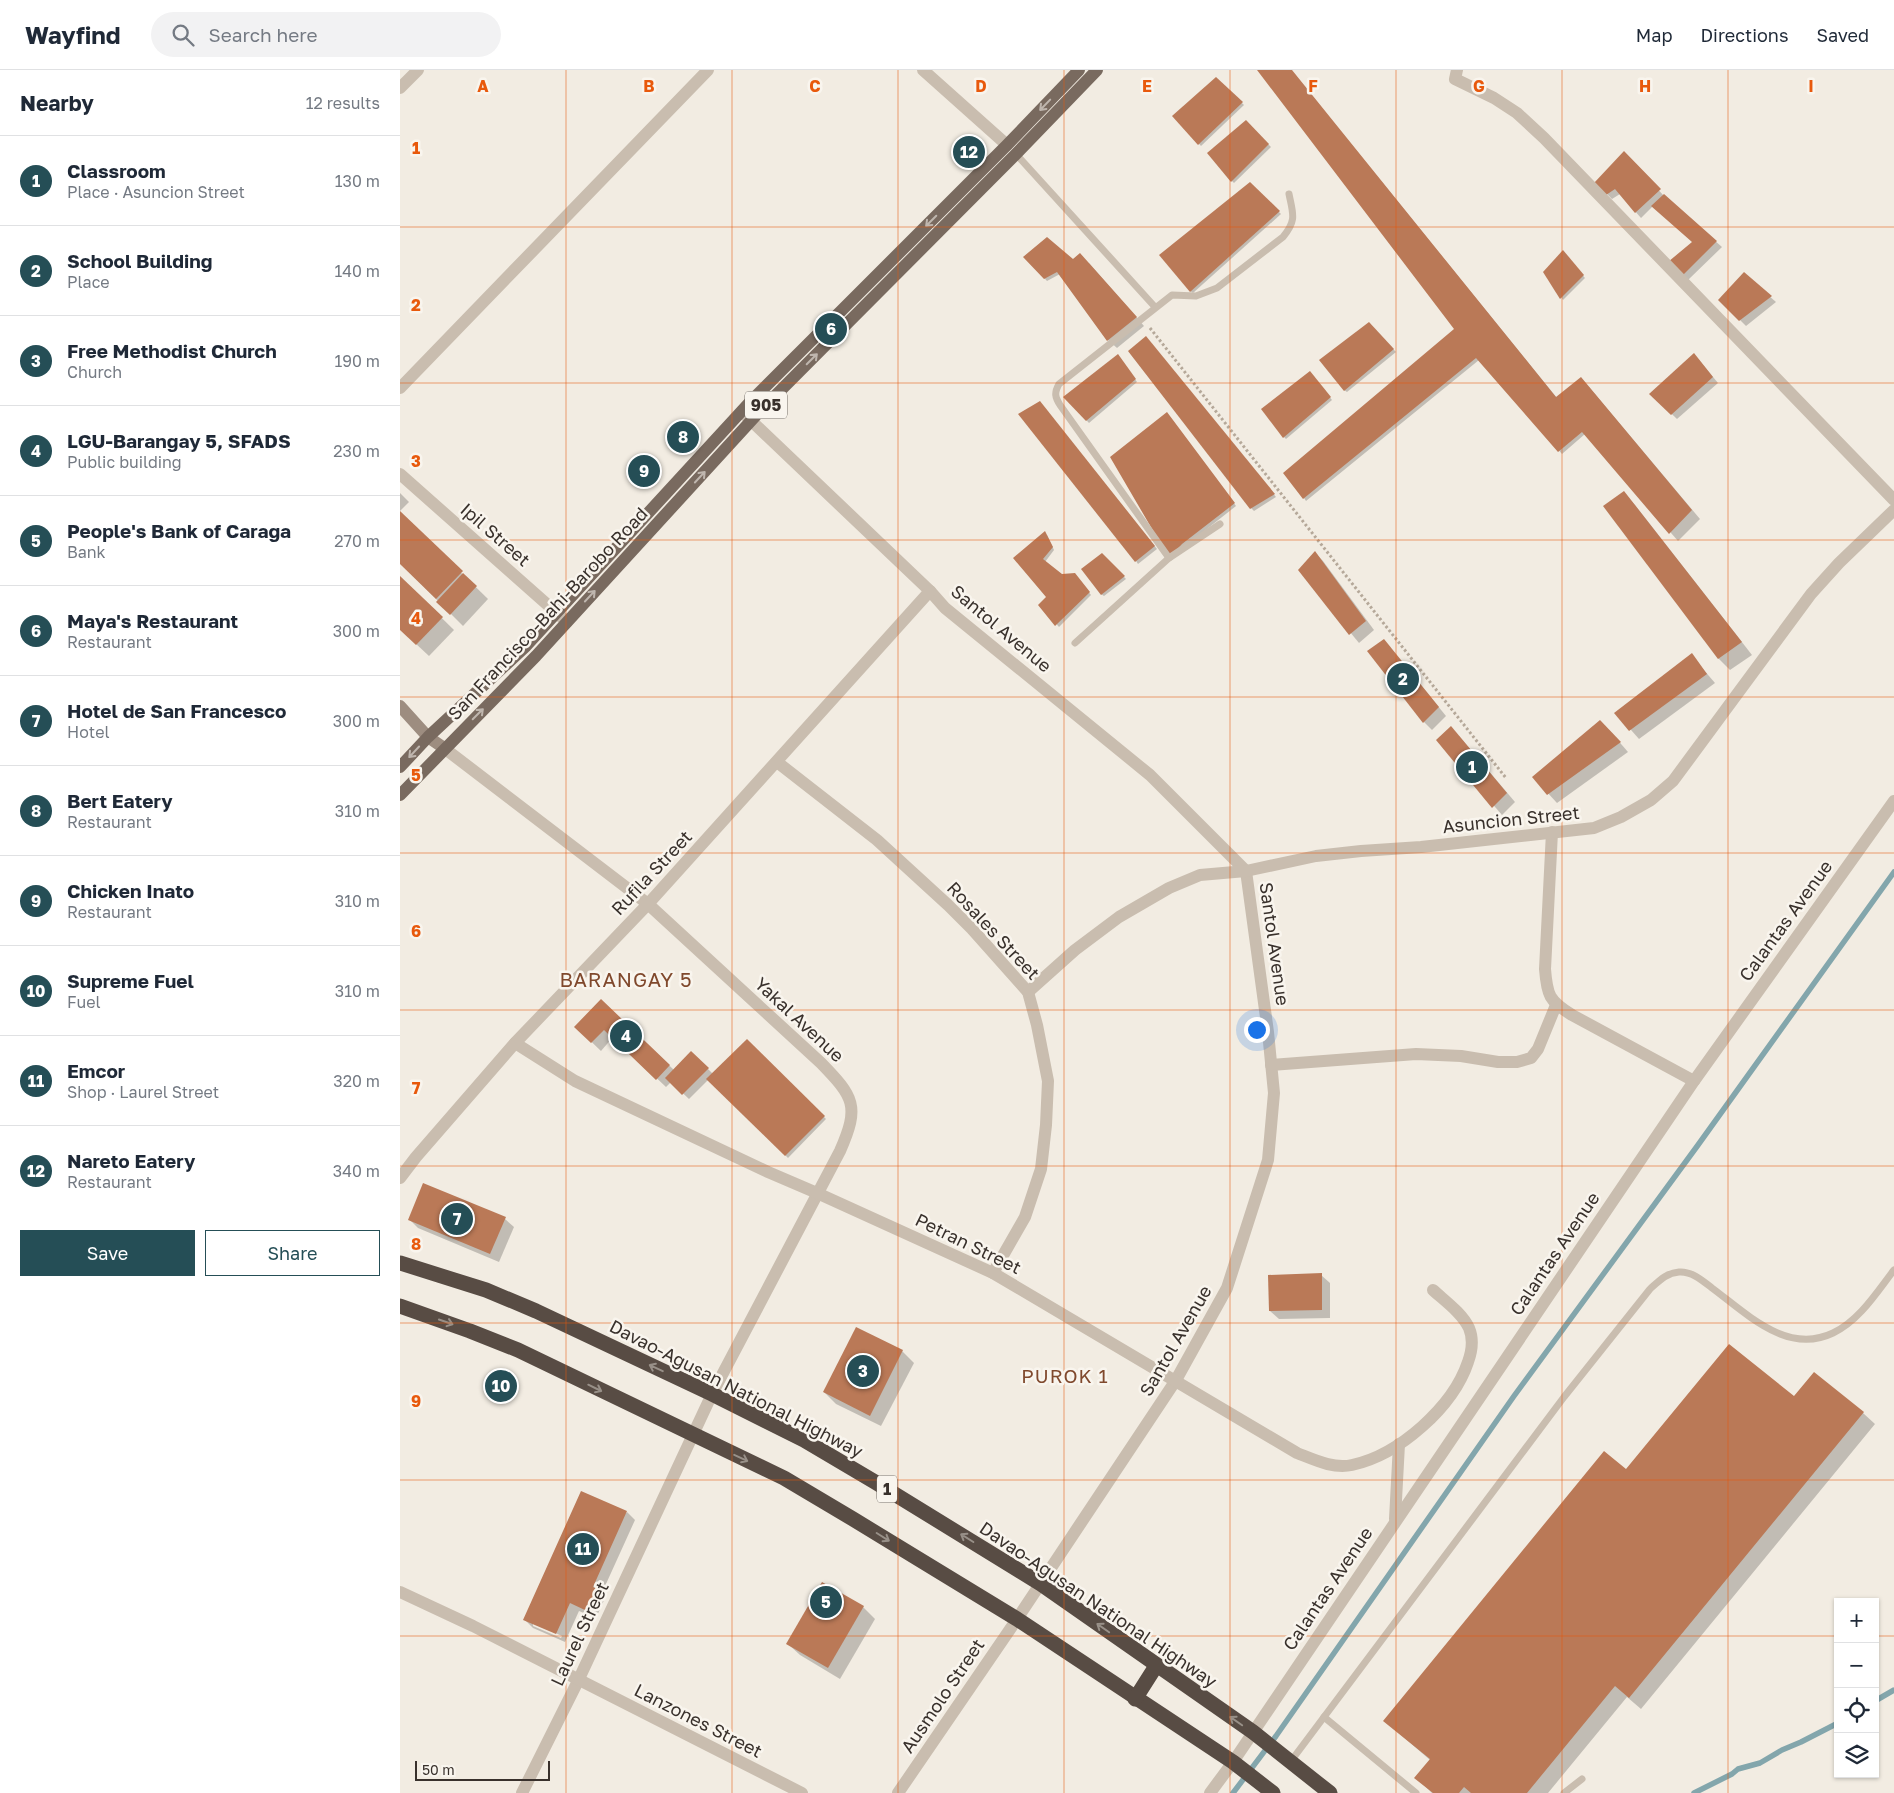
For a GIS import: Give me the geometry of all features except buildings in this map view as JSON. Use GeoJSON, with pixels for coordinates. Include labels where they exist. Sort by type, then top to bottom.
{"type":"FeatureCollection","features":[{"type":"Feature","properties":{"kind":"highway","name":"Davao-Agusan National Highway"},"geometry":{"type":"LineString","coordinates":[[400,1263],[486,1290],[536,1311],[712,1394],[804,1440],[1041,1584],[1253,1732],[1330,1793]]}},
{"type":"Feature","properties":{"kind":"highway"},"geometry":{"type":"LineString","coordinates":[[400,1306],[518,1350],[791,1483],[1017,1620],[1233,1762],[1273,1793]]}},
{"type":"Feature","properties":{"kind":"highway"},"geometry":{"type":"LineString","coordinates":[[1135,1699],[1156,1666]]}},
{"type":"Feature","properties":{"kind":"main road","name":"San Francisco-Bahi-Barobo Road"},"geometry":{"type":"LineString","coordinates":[[400,767],[428,737],[526,646],[742,412],[1079,70]]}},
{"type":"Feature","properties":{"kind":"main road","name":"San Francisco-Bahi-Barobo Road"},"geometry":{"type":"LineString","coordinates":[[400,794],[567,622],[752,421],[1097,70]]}},
{"type":"Feature","properties":{"kind":"main road","name":"Yakal Avenue"},"geometry":{"type":"LineString","coordinates":[[400,706],[428,737],[444,748]]}},
{"type":"Feature","properties":{"kind":"street"},"geometry":{"type":"LineString","coordinates":[[400,88],[418,70]]}},
{"type":"Feature","properties":{"kind":"street"},"geometry":{"type":"LineString","coordinates":[[400,388],[708,70]]}},
{"type":"Feature","properties":{"kind":"street"},"geometry":{"type":"LineString","coordinates":[[923,70],[1006,145]]}},
{"type":"Feature","properties":{"kind":"street"},"geometry":{"type":"LineString","coordinates":[[1457,70],[1455,78],[1494,98],[1517,113],[1544,138],[1894,500]]}},
{"type":"Feature","properties":{"kind":"street","name":"Santol Avenue"},"geometry":{"type":"LineString","coordinates":[[742,412],[952,613],[1150,775],[1246,871],[1267,1022],[1274,1093],[1268,1160],[1227,1288],[1176,1380],[1017,1620]]}},
{"type":"Feature","properties":{"kind":"street","name":"Ipil Street"},"geometry":{"type":"LineString","coordinates":[[400,474],[567,622]]}},
{"type":"Feature","properties":{"kind":"street","name":"Asuncion Street"},"geometry":{"type":"LineString","coordinates":[[1028,992],[1075,950],[1118,917],[1169,888],[1200,875],[1246,871],[1316,856],[1361,850],[1420,847],[1594,828],[1620,818],[1651,800],[1673,781],[1811,594],[1839,563],[1894,510]]}},
{"type":"Feature","properties":{"kind":"street","name":"Rufila Street"},"geometry":{"type":"LineString","coordinates":[[400,1178],[515,1043],[648,904],[930,591]]}},
{"type":"Feature","properties":{"kind":"street","name":"Yakal Avenue"},"geometry":{"type":"LineString","coordinates":[[444,748],[648,904],[821,1063],[842,1085],[852,1106],[850,1129],[840,1151],[816,1192],[692,1435]]}},
{"type":"Feature","properties":{"kind":"street","name":"Rosales Street"},"geometry":{"type":"LineString","coordinates":[[777,762],[877,840],[948,904],[1028,992],[1037,1025],[1048,1081],[1041,1169],[1025,1216],[993,1273]]}},
{"type":"Feature","properties":{"kind":"street","name":"Calantas Avenue"},"geometry":{"type":"LineString","coordinates":[[1210,1793],[1233,1762],[1694,1081],[1894,801]]}},
{"type":"Feature","properties":{"kind":"street"},"geometry":{"type":"LineString","coordinates":[[1552,832],[1545,969],[1547,989],[1556,1005],[1694,1081]]}},
{"type":"Feature","properties":{"kind":"street"},"geometry":{"type":"LineString","coordinates":[[1271,1065],[1416,1054],[1460,1056],[1498,1062],[1517,1062],[1532,1058],[1538,1049],[1556,1005]]}},
{"type":"Feature","properties":{"kind":"street","name":"Petran Street"},"geometry":{"type":"LineString","coordinates":[[515,1043],[575,1081],[768,1172],[993,1273],[1297,1453],[1326,1464],[1350,1465],[1373,1459],[1399,1444],[1432,1418],[1444,1405],[1465,1371],[1472,1350],[1469,1328],[1458,1313],[1433,1290]]}},
{"type":"Feature","properties":{"kind":"street","name":"Laurel Street"},"geometry":{"type":"LineString","coordinates":[[522,1793],[578,1681],[692,1435]]}},
{"type":"Feature","properties":{"kind":"street"},"geometry":{"type":"LineString","coordinates":[[1395,1521],[1399,1444]]}},
{"type":"Feature","properties":{"kind":"street","name":"Lanzones Street"},"geometry":{"type":"LineString","coordinates":[[400,1592],[473,1626],[578,1681],[802,1793]]}},
{"type":"Feature","properties":{"kind":"street","name":"Ausmolo Street"},"geometry":{"type":"LineString","coordinates":[[898,1793],[1017,1620]]}},
{"type":"Feature","properties":{"kind":"lane"},"geometry":{"type":"LineString","coordinates":[[1016,154],[1155,307]]}},
{"type":"Feature","properties":{"kind":"lane"},"geometry":{"type":"LineString","coordinates":[[1169,558],[1056,398],[1055,391],[1059,384],[1172,295],[1196,296],[1217,288],[1283,237],[1291,227],[1293,217],[1289,194]]}},
{"type":"Feature","properties":{"kind":"lane"},"geometry":{"type":"LineString","coordinates":[[1075,643],[1169,558],[1220,524]]}},
{"type":"Feature","properties":{"kind":"lane"},"geometry":{"type":"LineString","coordinates":[[1291,1761],[1564,1397],[1650,1289],[1665,1275],[1680,1272],[1695,1275],[1778,1335],[1806,1341],[1833,1334],[1853,1320],[1894,1270]]}},
{"type":"Feature","properties":{"kind":"lane"},"geometry":{"type":"LineString","coordinates":[[1324,1717],[1416,1793]]}},
{"type":"Feature","properties":{"kind":"lane"},"geometry":{"type":"LineString","coordinates":[[1564,1793],[1582,1778]]}},
{"type":"Feature","properties":{"kind":"path"},"geometry":{"type":"LineString","coordinates":[[1143,319],[1506,778]]}},
{"type":"Feature","properties":{"kind":"waterway"},"geometry":{"type":"LineString","coordinates":[[1233,1793],[1276,1736],[1514,1396],[1698,1145],[1894,872]]}},
{"type":"Feature","properties":{"kind":"waterway"},"geometry":{"type":"LineString","coordinates":[[1879,1699],[1894,1690]]}},
{"type":"Feature","properties":{"kind":"waterway"},"geometry":{"type":"LineString","coordinates":[[1694,1793],[1732,1774],[1738,1769],[1760,1763],[1782,1750],[1834,1725]]}},
{"type":"Feature","properties":{"kind":"place","name":"Nareto Eatery"},"geometry":{"type":"Point","coordinates":[969,152]}},
{"type":"Feature","properties":{"kind":"place","name":"Maya's Restaurant"},"geometry":{"type":"Point","coordinates":[831,329]}},
{"type":"Feature","properties":{"kind":"place","name":"Bert Eatery"},"geometry":{"type":"Point","coordinates":[683,437]}},
{"type":"Feature","properties":{"kind":"place","name":"Chicken Inato"},"geometry":{"type":"Point","coordinates":[644,471]}},
{"type":"Feature","properties":{"kind":"place","name":"School Building"},"geometry":{"type":"Point","coordinates":[1403,679]}},
{"type":"Feature","properties":{"kind":"place","name":"Classroom"},"geometry":{"type":"Point","coordinates":[1472,767]}},
{"type":"Feature","properties":{"kind":"place","name":"LGU-Barangay 5, SFADS"},"geometry":{"type":"Point","coordinates":[626,1036]}},
{"type":"Feature","properties":{"kind":"place","name":"Hotel de San Francesco"},"geometry":{"type":"Point","coordinates":[457,1219]}},
{"type":"Feature","properties":{"kind":"place","name":"Free Methodist Church"},"geometry":{"type":"Point","coordinates":[863,1371]}},
{"type":"Feature","properties":{"kind":"place","name":"Supreme Fuel"},"geometry":{"type":"Point","coordinates":[501,1386]}},
{"type":"Feature","properties":{"kind":"place","name":"Emcor"},"geometry":{"type":"Point","coordinates":[583,1549]}},
{"type":"Feature","properties":{"kind":"place","name":"People's Bank of Caraga"},"geometry":{"type":"Point","coordinates":[826,1602]}},
{"type":"Feature","properties":{"kind":"district","name":"BARANGAY 5"},"geometry":{"type":"Point","coordinates":[626,980]}},
{"type":"Feature","properties":{"kind":"district","name":"PUROK 1"},"geometry":{"type":"Point","coordinates":[1065,1376]}}]}
